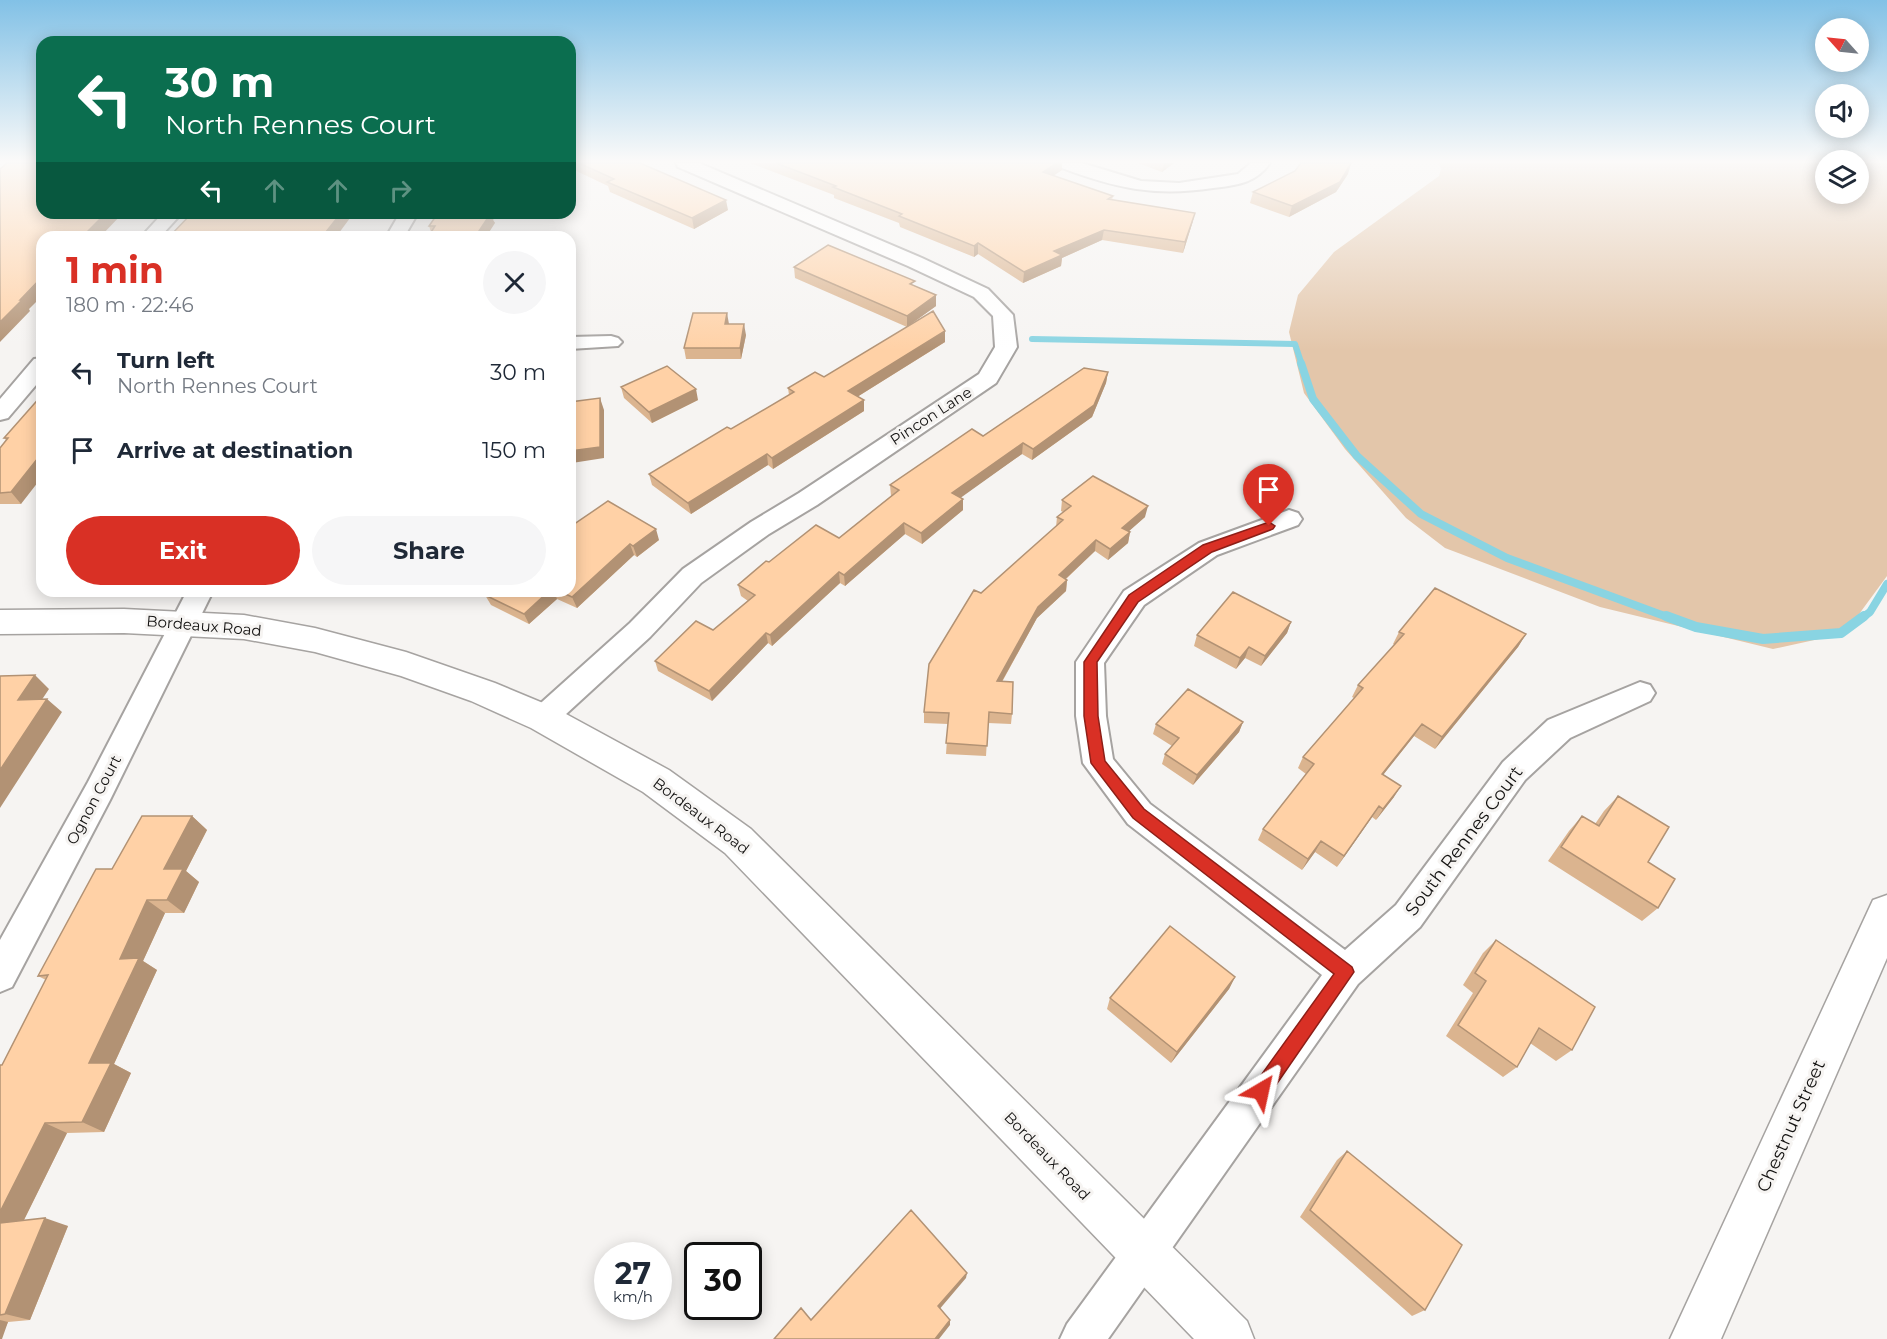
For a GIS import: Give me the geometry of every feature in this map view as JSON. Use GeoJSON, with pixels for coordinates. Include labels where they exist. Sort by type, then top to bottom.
{"type":"FeatureCollection","features":[{"type":"Feature","properties":{"kind":"street","name":"Pincon Lane"},"geometry":{"type":"LineString","coordinates":[[543,718],[640,630],[692,576],[760,528],[808,499],[988,378],[1006,347],[1003,315],[981,293],[830,225]]}},
{"type":"Feature","properties":{"kind":"street"},"geometry":{"type":"LineString","coordinates":[[576,343],[611,342]]}},
{"type":"Feature","properties":{"kind":"street"},"geometry":{"type":"LineString","coordinates":[[0,413],[36,371]]}},
{"type":"Feature","properties":{"kind":"street"},"geometry":{"type":"LineString","coordinates":[[1289,519],[1208,549],[1134,598],[1090,662],[1091,716],[1098,763],[1138,814],[1346,972]]}},
{"type":"Feature","properties":{"kind":"street","name":"Bordeaux Road"},"geometry":{"type":"LineString","coordinates":[[0,622],[72,620],[191,607],[244,627],[315,640],[406,665],[483,692],[543,718],[656,781],[738,840],[1229,1339]]}},
{"type":"Feature","properties":{"kind":"street","name":"Ognon Court"},"geometry":{"type":"LineString","coordinates":[[0,975],[99,791],[191,607]]}},
{"type":"Feature","properties":{"kind":"street","name":"South Rennes Court"},"geometry":{"type":"LineString","coordinates":[[1082,1339],[1346,972],[1408,916],[1514,771],[1559,729],[1640,693]]}},
{"type":"Feature","properties":{"kind":"street","name":"Chestnut Street"},"geometry":{"type":"LineString","coordinates":[[1695,1339],[1887,913]]}},
{"type":"Feature","properties":{"kind":"shaded area"},"geometry":{"type":"Polygon","coordinates":[[[1371,225],[1887,225],[1887,576],[1851,625],[1819,639],[1773,649],[1600,607],[1445,548],[1406,518],[1345,449],[1304,393],[1289,332],[1298,295],[1334,252],[1371,225]]]}},
{"type":"Feature","properties":{"kind":"building"},"geometry":{"type":"Polygon","coordinates":[[[0,225],[94,225],[88,231],[36,231],[36,283],[0,322],[0,225]]]}},
{"type":"Feature","properties":{"kind":"building"},"geometry":{"type":"Polygon","coordinates":[[[180,225],[331,225],[327,231],[175,231],[180,225]]]}},
{"type":"Feature","properties":{"kind":"building"},"geometry":{"type":"Polygon","coordinates":[[[483,225],[479,231],[432,231],[435,226],[429,226],[483,225]]]}},
{"type":"Feature","properties":{"kind":"building"},"geometry":{"type":"Polygon","coordinates":[[[923,225],[1191,225],[1185,242],[1104,230],[1054,251],[1062,255],[1024,272],[978,243],[974,246],[923,225]]]}},
{"type":"Feature","properties":{"kind":"building"},"geometry":{"type":"Polygon","coordinates":[[[828,245],[915,281],[910,284],[936,295],[907,316],[794,267],[828,245]]]}},
{"type":"Feature","properties":{"kind":"building"},"geometry":{"type":"Polygon","coordinates":[[[933,311],[945,331],[848,391],[864,400],[772,458],[767,454],[688,503],[649,474],[727,427],[731,429],[794,392],[788,388],[815,372],[824,377],[933,311]]]}},
{"type":"Feature","properties":{"kind":"building"},"geometry":{"type":"Polygon","coordinates":[[[693,313],[727,313],[725,324],[744,324],[740,348],[684,348],[693,313]]]}},
{"type":"Feature","properties":{"kind":"building"},"geometry":{"type":"Polygon","coordinates":[[[667,366],[696,389],[649,412],[621,387],[667,366]]]}},
{"type":"Feature","properties":{"kind":"building"},"geometry":{"type":"Polygon","coordinates":[[[1084,368],[1108,372],[1094,405],[1033,449],[1023,443],[952,493],[963,499],[921,533],[904,523],[844,575],[839,572],[770,635],[766,633],[709,691],[655,661],[696,621],[713,630],[755,595],[738,585],[766,561],[769,562],[816,525],[839,538],[899,490],[890,485],[972,429],[983,436],[1084,368]]]}},
{"type":"Feature","properties":{"kind":"building"},"geometry":{"type":"Polygon","coordinates":[[[600,398],[600,447],[576,450],[576,401],[600,398]]]}},
{"type":"Feature","properties":{"kind":"building"},"geometry":{"type":"Polygon","coordinates":[[[36,402],[36,461],[11,492],[0,493],[0,448],[8,438],[4,438],[36,402]]]}},
{"type":"Feature","properties":{"kind":"building"},"geometry":{"type":"Polygon","coordinates":[[[1093,476],[1148,506],[1122,528],[1130,532],[1110,549],[1096,540],[1059,575],[1067,580],[1038,607],[997,681],[1013,682],[1012,714],[989,712],[987,746],[946,743],[949,713],[924,712],[929,664],[974,590],[981,593],[1063,520],[1057,517],[1071,506],[1062,500],[1093,476]]]}},
{"type":"Feature","properties":{"kind":"building"},"geometry":{"type":"Polygon","coordinates":[[[608,501],[656,529],[633,546],[630,544],[576,593],[576,523],[608,501]]]}},
{"type":"Feature","properties":{"kind":"building"},"geometry":{"type":"Polygon","coordinates":[[[1435,588],[1526,634],[1442,737],[1422,724],[1382,774],[1401,786],[1383,809],[1379,806],[1344,856],[1321,841],[1308,859],[1263,829],[1314,764],[1303,757],[1363,688],[1358,685],[1404,634],[1399,632],[1435,588]]]}},
{"type":"Feature","properties":{"kind":"building"},"geometry":{"type":"Polygon","coordinates":[[[1233,592],[1291,622],[1265,656],[1249,647],[1240,658],[1197,635],[1233,592]]]}},
{"type":"Feature","properties":{"kind":"building"},"geometry":{"type":"Polygon","coordinates":[[[489,597],[542,597],[524,614],[489,597]]]}},
{"type":"Feature","properties":{"kind":"building"},"geometry":{"type":"Polygon","coordinates":[[[35,675],[18,700],[47,699],[0,770],[0,676],[35,675]]]}},
{"type":"Feature","properties":{"kind":"building"},"geometry":{"type":"Polygon","coordinates":[[[1188,689],[1243,722],[1197,775],[1165,754],[1179,738],[1156,724],[1188,689]]]}},
{"type":"Feature","properties":{"kind":"building"},"geometry":{"type":"Polygon","coordinates":[[[1618,796],[1669,827],[1648,862],[1675,879],[1658,908],[1561,847],[1582,816],[1599,826],[1618,796]]]}},
{"type":"Feature","properties":{"kind":"building"},"geometry":{"type":"Polygon","coordinates":[[[142,816],[192,816],[164,869],[183,869],[167,900],[147,900],[120,959],[139,958],[89,1063],[111,1063],[82,1122],[45,1123],[0,1212],[0,1065],[48,975],[38,976],[96,869],[112,869],[142,816]]]}},
{"type":"Feature","properties":{"kind":"building"},"geometry":{"type":"Polygon","coordinates":[[[1170,926],[1235,977],[1177,1052],[1110,998],[1170,926]]]}},
{"type":"Feature","properties":{"kind":"building"},"geometry":{"type":"Polygon","coordinates":[[[1496,940],[1595,1007],[1572,1050],[1539,1028],[1517,1067],[1458,1025],[1486,981],[1475,973],[1496,940]]]}},
{"type":"Feature","properties":{"kind":"building"},"geometry":{"type":"Polygon","coordinates":[[[1347,1151],[1462,1245],[1425,1310],[1310,1210],[1347,1151]]]}},
{"type":"Feature","properties":{"kind":"building"},"geometry":{"type":"Polygon","coordinates":[[[911,1210],[967,1273],[938,1306],[950,1320],[935,1339],[774,1339],[801,1308],[811,1320],[911,1210]]]}},
{"type":"Feature","properties":{"kind":"building"},"geometry":{"type":"Polygon","coordinates":[[[45,1218],[5,1314],[0,1315],[0,1223],[45,1218]]]}},
{"type":"Feature","properties":{"kind":"waterway"},"geometry":{"type":"LineString","coordinates":[[1032,339],[1295,344],[1302,365]]}},
{"type":"Feature","properties":{"kind":"waterway"},"geometry":{"type":"LineString","coordinates":[[1301,363],[1313,399],[1357,456],[1421,514],[1507,558],[1670,618]]}},
{"type":"Feature","properties":{"kind":"waterway"},"geometry":{"type":"LineString","coordinates":[[1862,618],[1870,612],[1887,584]]}},
{"type":"Feature","properties":{"kind":"waterway"},"geometry":{"type":"LineString","coordinates":[[1666,616],[1696,627],[1763,639],[1841,633],[1864,616]]}},
{"type":"Feature","properties":{"kind":"route"},"geometry":{"type":"LineString","coordinates":[[1261,1091],[1346,972],[1138,814],[1098,763],[1091,716],[1090,662],[1134,598],[1208,549],[1269,526]]}}]}
